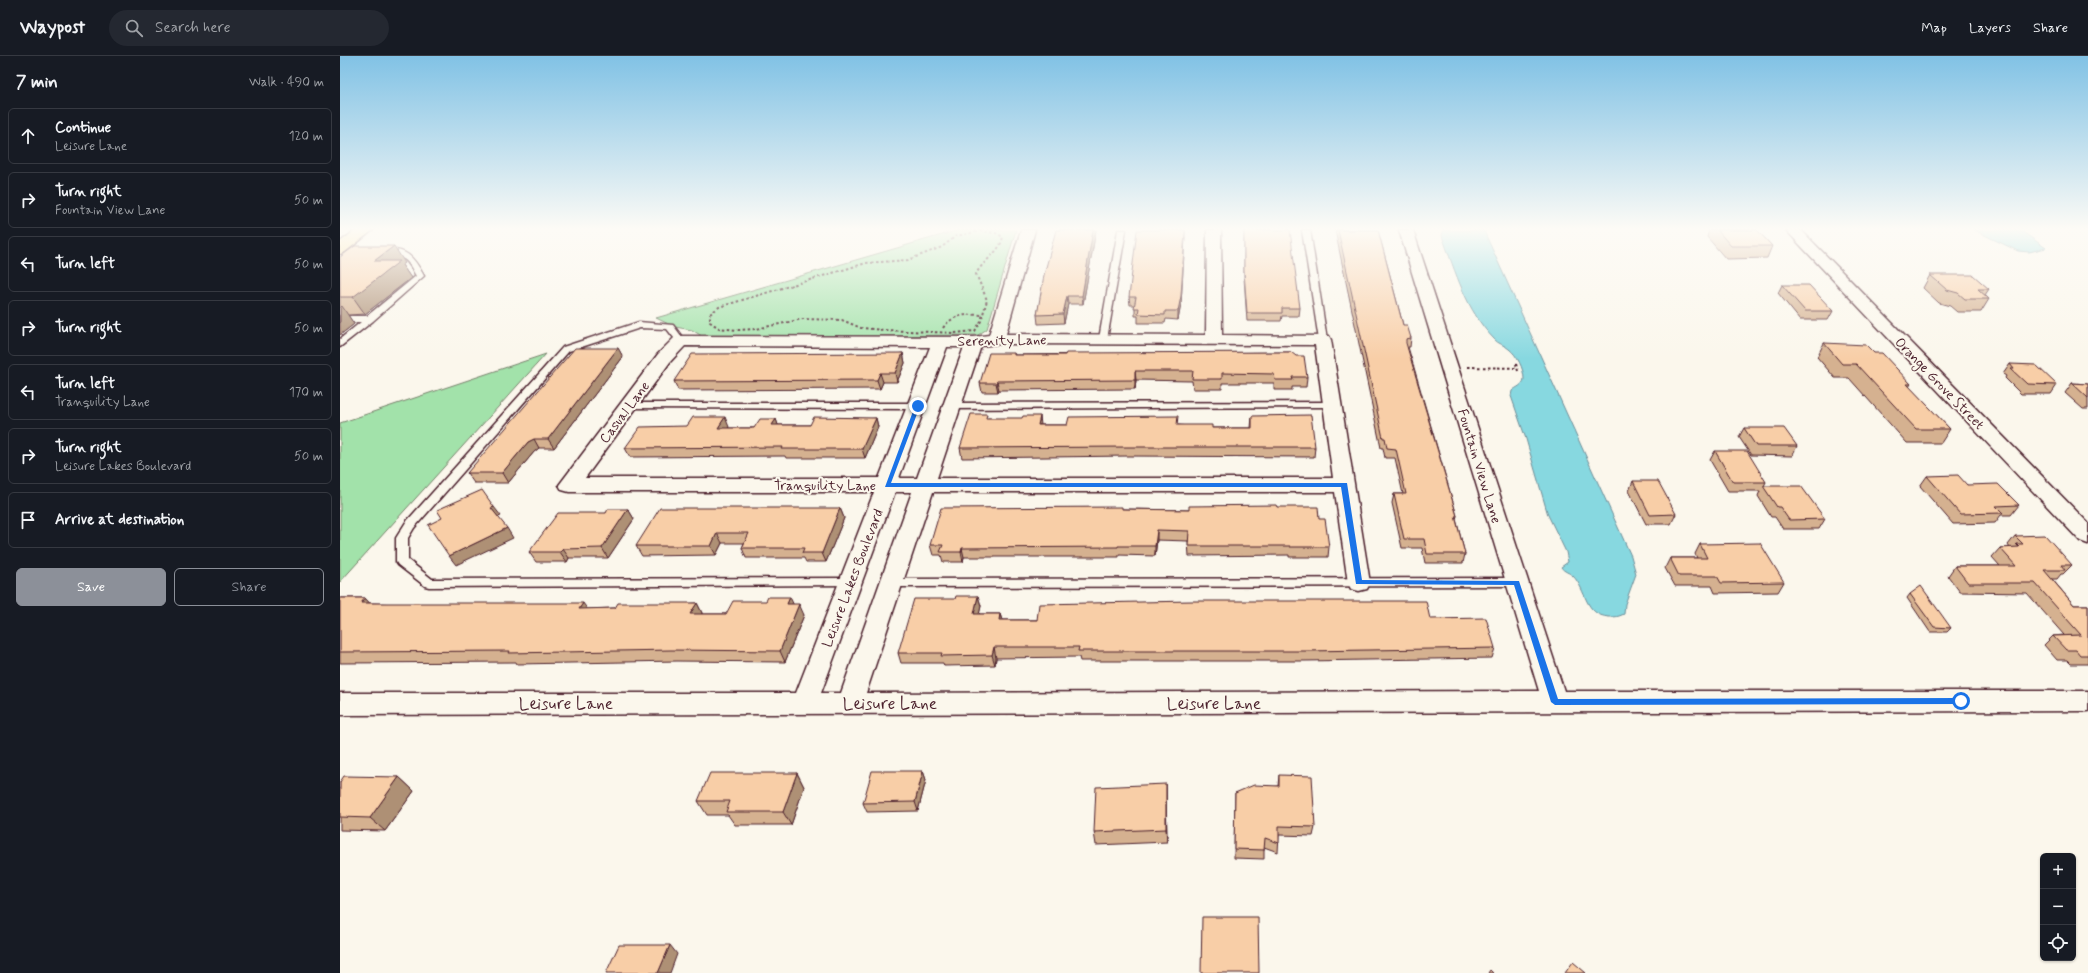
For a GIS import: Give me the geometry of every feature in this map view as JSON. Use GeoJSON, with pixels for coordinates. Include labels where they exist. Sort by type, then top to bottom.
{"type":"FeatureCollection","features":[{"type":"Feature","properties":{"kind":"street"},"geometry":{"type":"LineString","coordinates":[[996,339],[1015,273]]}},
{"type":"Feature","properties":{"kind":"street"},"geometry":{"type":"LineString","coordinates":[[1214,273],[1214,340]]}},
{"type":"Feature","properties":{"kind":"street","name":"Fountain View Lane"},"geometry":{"type":"LineString","coordinates":[[1419,273],[1555,702]]}},
{"type":"Feature","properties":{"kind":"street","name":"Orange Grove Street"},"geometry":{"type":"LineString","coordinates":[[1834,273],[2088,536]]}},
{"type":"Feature","properties":{"kind":"street","name":"Serenity Lane"},"geometry":{"type":"LineString","coordinates":[[680,341],[941,337],[974,342],[996,339],[1323,340]]}},
{"type":"Feature","properties":{"kind":"street","name":"Leisure Lakes Boulevard"},"geometry":{"type":"LineString","coordinates":[[805,703],[918,406],[941,337]]}},
{"type":"Feature","properties":{"kind":"street"},"geometry":{"type":"LineString","coordinates":[[1323,340],[1359,582]]}},
{"type":"Feature","properties":{"kind":"street","name":"Casual Lane"},"geometry":{"type":"LineString","coordinates":[[569,485],[664,358],[680,341]]}},
{"type":"Feature","properties":{"kind":"street"},"geometry":{"type":"LineString","coordinates":[[850,703],[950,406],[974,342]]}},
{"type":"Feature","properties":{"kind":"street","name":"Tranquility Lane"},"geometry":{"type":"LineString","coordinates":[[569,485],[1344,485]]}},
{"type":"Feature","properties":{"kind":"street","name":"Leisure Lane"},"geometry":{"type":"LineString","coordinates":[[340,704],[2088,701]]}},
{"type":"Feature","properties":{"kind":"lane"},"geometry":{"type":"LineString","coordinates":[[340,344],[420,276],[418,273]]}},
{"type":"Feature","properties":{"kind":"lane"},"geometry":{"type":"LineString","coordinates":[[1103,339],[1115,273]]}},
{"type":"Feature","properties":{"kind":"lane"},"geometry":{"type":"LineString","coordinates":[[1313,273],[1323,340]]}},
{"type":"Feature","properties":{"kind":"lane"},"geometry":{"type":"LineString","coordinates":[[340,319],[370,319]]}},
{"type":"Feature","properties":{"kind":"lane"},"geometry":{"type":"LineString","coordinates":[[680,341],[670,327],[639,325],[566,349],[410,525],[402,538],[402,562],[429,583],[851,582]]}},
{"type":"Feature","properties":{"kind":"lane"},"geometry":{"type":"LineString","coordinates":[[950,406],[1332,405]]}},
{"type":"Feature","properties":{"kind":"lane"},"geometry":{"type":"LineString","coordinates":[[628,406],[918,406]]}},
{"type":"Feature","properties":{"kind":"lane"},"geometry":{"type":"LineString","coordinates":[[891,583],[1516,582]]}},
{"type":"Feature","properties":{"kind":"path"},"geometry":{"type":"LineString","coordinates":[[833,273],[715,309],[709,318],[714,325],[725,329],[748,330],[797,319],[822,319],[849,322],[864,328],[941,337],[975,330],[981,325],[982,315],[987,300],[977,273]]}},
{"type":"Feature","properties":{"kind":"path"},"geometry":{"type":"LineString","coordinates":[[941,337],[946,324],[958,316],[982,315]]}},
{"type":"Feature","properties":{"kind":"path"},"geometry":{"type":"LineString","coordinates":[[1516,364],[1518,371]]}},
{"type":"Feature","properties":{"kind":"path"},"geometry":{"type":"LineString","coordinates":[[1449,367],[1517,368]]}},
{"type":"Feature","properties":{"kind":"green space"},"geometry":{"type":"Polygon","coordinates":[[[812,273],[1003,273],[987,329],[978,335],[711,337],[702,336],[692,330],[675,327],[656,318],[812,273]]]}},
{"type":"Feature","properties":{"kind":"green space"},"geometry":{"type":"Polygon","coordinates":[[[546,354],[340,582],[340,423],[546,354]]]}},
{"type":"Feature","properties":{"kind":"water"},"geometry":{"type":"Polygon","coordinates":[[[1455,273],[1503,273],[1631,556],[1636,574],[1625,604],[1624,614],[1620,616],[1609,617],[1595,612],[1590,607],[1578,582],[1561,567],[1568,562],[1566,552],[1548,515],[1526,439],[1511,396],[1512,391],[1521,385],[1524,375],[1517,358],[1512,352],[1496,341],[1484,328],[1469,303],[1455,273]]]}},
{"type":"Feature","properties":{"kind":"building"},"geometry":{"type":"Polygon","coordinates":[[[340,273],[385,273],[353,297],[340,297],[340,273]]]}},
{"type":"Feature","properties":{"kind":"building"},"geometry":{"type":"Polygon","coordinates":[[[1045,273],[1086,273],[1082,296],[1067,296],[1063,314],[1037,315],[1045,273]]]}},
{"type":"Feature","properties":{"kind":"building"},"geometry":{"type":"Polygon","coordinates":[[[1132,273],[1182,273],[1181,296],[1178,311],[1165,311],[1165,315],[1138,314],[1139,308],[1134,308],[1136,297],[1129,297],[1132,273]]]}},
{"type":"Feature","properties":{"kind":"building"},"geometry":{"type":"Polygon","coordinates":[[[1244,273],[1295,273],[1300,308],[1282,308],[1282,313],[1247,313],[1244,273]]]}},
{"type":"Feature","properties":{"kind":"building"},"geometry":{"type":"Polygon","coordinates":[[[1347,273],[1389,273],[1403,325],[1407,325],[1411,338],[1406,339],[1406,343],[1457,516],[1455,516],[1465,554],[1427,554],[1424,539],[1404,539],[1394,494],[1406,494],[1396,449],[1387,448],[1385,438],[1383,438],[1347,273]]]}},
{"type":"Feature","properties":{"kind":"building"},"geometry":{"type":"Polygon","coordinates":[[[1930,275],[1973,275],[1989,289],[1978,289],[1989,299],[1965,299],[1958,293],[1947,290],[1930,275]]]}},
{"type":"Feature","properties":{"kind":"building"},"geometry":{"type":"Polygon","coordinates":[[[1782,285],[1809,285],[1833,311],[1805,311],[1782,285]]]}},
{"type":"Feature","properties":{"kind":"building"},"geometry":{"type":"Polygon","coordinates":[[[1824,343],[1866,345],[1874,353],[1882,353],[1911,384],[1907,384],[1950,429],[1916,429],[1856,364],[1842,364],[1824,343]]]}},
{"type":"Feature","properties":{"kind":"building"},"geometry":{"type":"Polygon","coordinates":[[[575,348],[618,348],[548,439],[534,439],[528,442],[502,473],[467,473],[575,348]]]}},
{"type":"Feature","properties":{"kind":"building"},"geometry":{"type":"Polygon","coordinates":[[[1291,352],[1296,356],[1304,356],[1307,377],[1292,377],[1293,380],[1275,380],[1274,374],[1222,373],[1222,379],[1192,379],[1193,371],[1135,371],[1135,380],[997,381],[996,383],[980,383],[989,353],[1014,353],[1014,355],[1065,355],[1066,353],[1291,352]]]}},
{"type":"Feature","properties":{"kind":"building"},"geometry":{"type":"Polygon","coordinates":[[[903,353],[895,373],[880,373],[877,380],[674,381],[692,354],[903,353]]]}},
{"type":"Feature","properties":{"kind":"building"},"geometry":{"type":"Polygon","coordinates":[[[2010,364],[2036,365],[2057,385],[2027,384],[2011,369],[2014,369],[2010,364]]]}},
{"type":"Feature","properties":{"kind":"building"},"geometry":{"type":"Polygon","coordinates":[[[2072,383],[2088,384],[2088,398],[2072,383]]]}},
{"type":"Feature","properties":{"kind":"building"},"geometry":{"type":"Polygon","coordinates":[[[971,414],[987,414],[986,418],[1022,418],[1023,416],[1040,416],[1038,425],[1067,425],[1069,417],[1178,416],[1177,425],[1212,425],[1212,428],[1252,428],[1252,416],[1311,415],[1315,447],[960,448],[971,414]]]}},
{"type":"Feature","properties":{"kind":"building"},"geometry":{"type":"Polygon","coordinates":[[[693,417],[725,417],[718,428],[754,428],[760,419],[776,419],[772,425],[810,425],[814,417],[876,418],[862,449],[782,449],[783,447],[625,448],[640,427],[687,426],[693,417]]]}},
{"type":"Feature","properties":{"kind":"building"},"geometry":{"type":"Polygon","coordinates":[[[1744,428],[1784,428],[1797,446],[1756,446],[1744,428]]]}},
{"type":"Feature","properties":{"kind":"building"},"geometry":{"type":"Polygon","coordinates":[[[1715,451],[1747,451],[1766,482],[1733,482],[1715,451]]]}},
{"type":"Feature","properties":{"kind":"building"},"geometry":{"type":"Polygon","coordinates":[[[1958,475],[1967,485],[1998,484],[2019,505],[1996,506],[2003,513],[1960,514],[1927,476],[1958,475]]]}},
{"type":"Feature","properties":{"kind":"building"},"geometry":{"type":"Polygon","coordinates":[[[1633,481],[1658,481],[1676,514],[1650,515],[1633,481]]]}},
{"type":"Feature","properties":{"kind":"building"},"geometry":{"type":"Polygon","coordinates":[[[1763,486],[1801,486],[1825,519],[1789,520],[1780,507],[1777,507],[1763,486]]]}},
{"type":"Feature","properties":{"kind":"building"},"geometry":{"type":"Polygon","coordinates":[[[482,490],[494,507],[491,508],[507,528],[449,556],[428,525],[442,518],[437,510],[482,490]]]}},
{"type":"Feature","properties":{"kind":"building"},"geometry":{"type":"Polygon","coordinates":[[[1276,505],[1277,507],[1318,507],[1319,519],[1325,519],[1329,547],[1188,546],[1189,531],[1157,530],[1155,546],[962,548],[961,552],[940,552],[943,545],[930,545],[941,508],[1122,507],[1122,509],[1189,510],[1189,506],[1276,505]]]}},
{"type":"Feature","properties":{"kind":"building"},"geometry":{"type":"Polygon","coordinates":[[[660,508],[840,508],[822,553],[802,553],[804,548],[742,548],[749,533],[717,533],[711,546],[636,546],[660,508]]]}},
{"type":"Feature","properties":{"kind":"building"},"geometry":{"type":"Polygon","coordinates":[[[608,509],[628,509],[602,548],[563,549],[560,552],[529,552],[558,513],[606,513],[608,509]]]}},
{"type":"Feature","properties":{"kind":"building"},"geometry":{"type":"Polygon","coordinates":[[[2045,535],[2072,565],[2061,565],[2065,570],[2044,570],[2074,605],[2088,605],[2088,655],[2080,655],[2076,650],[2066,650],[2053,636],[2081,635],[2035,583],[1968,583],[1955,566],[2016,566],[2000,548],[2019,547],[2016,544],[2023,544],[2015,536],[2045,535]]]}},
{"type":"Feature","properties":{"kind":"building"},"geometry":{"type":"Polygon","coordinates":[[[1760,543],[1784,582],[1721,583],[1717,576],[1679,576],[1670,558],[1707,558],[1700,544],[1760,543]]]}},
{"type":"Feature","properties":{"kind":"building"},"geometry":{"type":"Polygon","coordinates":[[[1921,586],[1951,628],[1934,627],[1910,594],[1921,586]]]}},
{"type":"Feature","properties":{"kind":"building"},"geometry":{"type":"Polygon","coordinates":[[[956,596],[978,596],[974,614],[1000,614],[999,620],[1037,620],[1039,604],[1192,601],[1426,601],[1430,619],[1486,618],[1495,648],[1306,651],[1078,651],[1079,647],[994,647],[992,655],[941,656],[942,653],[898,653],[914,599],[955,599],[956,596]]]}},
{"type":"Feature","properties":{"kind":"building"},"geometry":{"type":"Polygon","coordinates":[[[768,597],[790,597],[787,604],[799,604],[780,651],[671,650],[509,653],[510,651],[340,652],[340,598],[365,598],[361,603],[583,603],[579,609],[615,608],[618,603],[697,603],[690,614],[726,614],[733,601],[766,601],[768,597]]]}},
{"type":"Feature","properties":{"kind":"building"},"geometry":{"type":"Polygon","coordinates":[[[872,771],[923,771],[915,802],[863,803],[872,771]]]}},
{"type":"Feature","properties":{"kind":"building"},"geometry":{"type":"Polygon","coordinates":[[[710,773],[797,773],[783,812],[726,812],[730,801],[698,801],[710,773]]]}},
{"type":"Feature","properties":{"kind":"building"},"geometry":{"type":"Polygon","coordinates":[[[1279,775],[1312,776],[1315,827],[1279,826],[1279,843],[1265,838],[1264,850],[1234,849],[1235,793],[1254,785],[1279,786],[1279,775]]]}},
{"type":"Feature","properties":{"kind":"building"},"geometry":{"type":"Polygon","coordinates":[[[344,776],[399,777],[370,818],[340,817],[340,782],[344,776]]]}},
{"type":"Feature","properties":{"kind":"building"},"geometry":{"type":"Polygon","coordinates":[[[1166,784],[1166,829],[1094,832],[1096,787],[1166,784]]]}},
{"type":"Feature","properties":{"kind":"building"},"geometry":{"type":"Polygon","coordinates":[[[1202,917],[1258,917],[1259,973],[1201,973],[1202,917]]]}},
{"type":"Feature","properties":{"kind":"building"},"geometry":{"type":"Polygon","coordinates":[[[619,945],[670,945],[658,973],[606,973],[619,945]]]}},
{"type":"Feature","properties":{"kind":"building"},"geometry":{"type":"Polygon","coordinates":[[[1573,962],[1586,973],[1565,973],[1573,962]]]}},
{"type":"Feature","properties":{"kind":"route"},"geometry":{"type":"LineString","coordinates":[[918,406],[887,485],[1344,485],[1359,582],[1516,582],[1555,702],[1961,701]]}}]}
